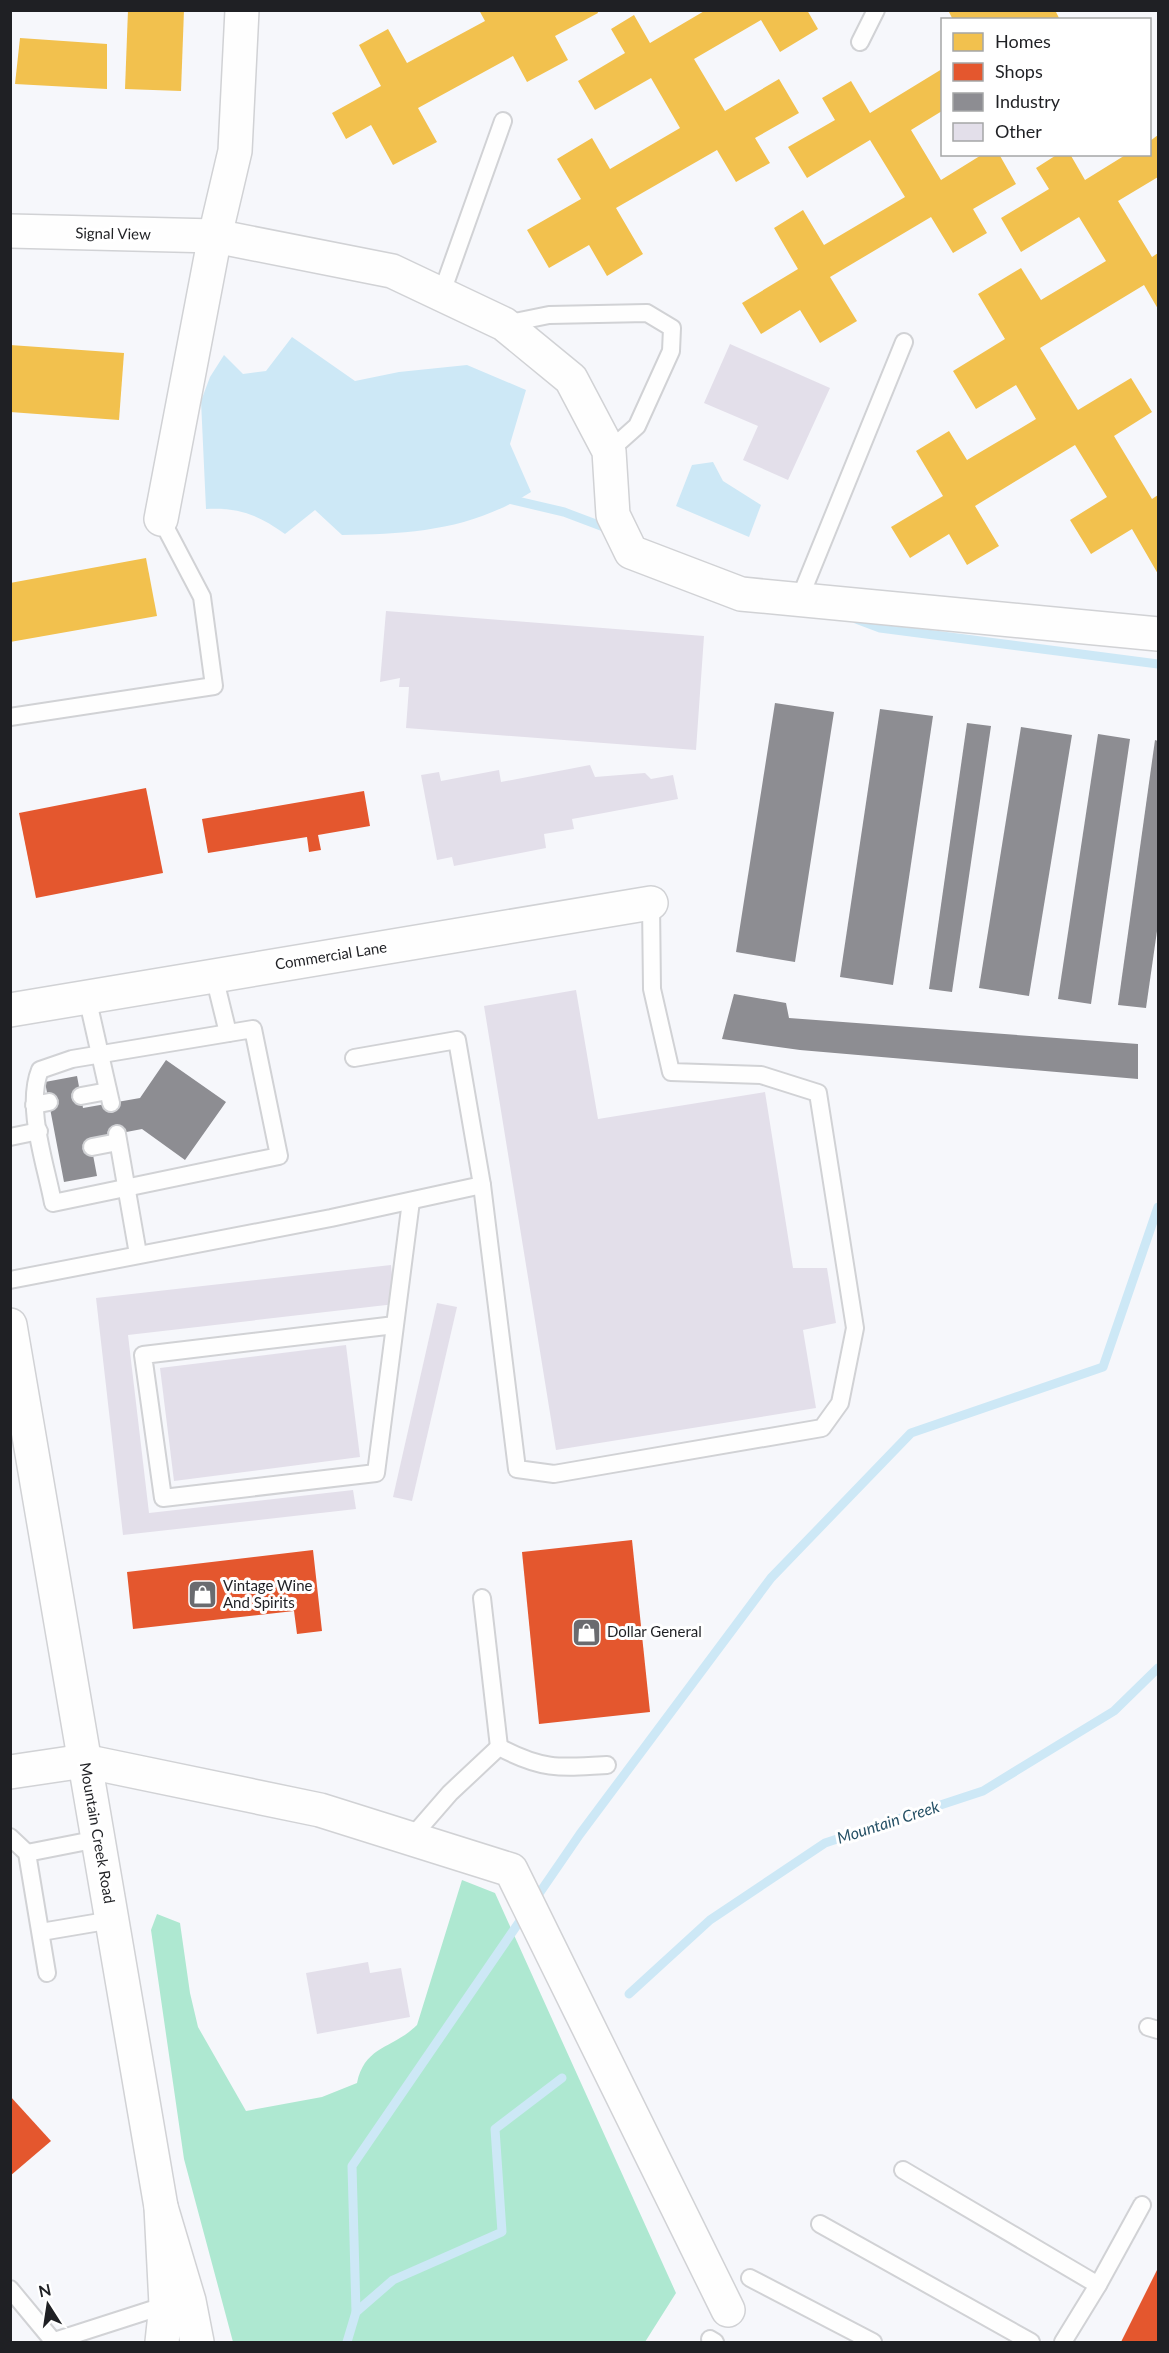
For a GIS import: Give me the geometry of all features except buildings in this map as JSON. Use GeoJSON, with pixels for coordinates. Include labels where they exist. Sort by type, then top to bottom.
{"type":"FeatureCollection","features":[{"type":"Feature","properties":{"kind":"street"},"geometry":{"type":"LineString","coordinates":[[161,519],[215,236],[234,151],[242,10]]}},
{"type":"Feature","properties":{"kind":"street","name":"Signal View"},"geometry":{"type":"LineString","coordinates":[[10,231],[215,236],[392,272],[504,324],[571,379],[609,451]]}},
{"type":"Feature","properties":{"kind":"street"},"geometry":{"type":"LineString","coordinates":[[609,451],[613,515],[631,552],[741,594],[1158,634]]}},
{"type":"Feature","properties":{"kind":"street","name":"Commercial Lane"},"geometry":{"type":"LineString","coordinates":[[10,1010],[651,903]]}},
{"type":"Feature","properties":{"kind":"street","name":"Mountain Creek Road"},"geometry":{"type":"LineString","coordinates":[[11,1326],[161,2207],[166,2305],[162,2343]]}},
{"type":"Feature","properties":{"kind":"street"},"geometry":{"type":"LineString","coordinates":[[10,1772],[84,1761],[320,1810],[511,1870],[728,2310]]}},
{"type":"Feature","properties":{"kind":"street"},"geometry":{"type":"LineString","coordinates":[[161,2207],[189,2301],[197,2343]]}},
{"type":"Feature","properties":{"kind":"lane"},"geometry":{"type":"LineString","coordinates":[[860,42],[876,10]]}},
{"type":"Feature","properties":{"kind":"lane"},"geometry":{"type":"LineString","coordinates":[[441,295],[503,121]]}},
{"type":"Feature","properties":{"kind":"lane"},"geometry":{"type":"LineString","coordinates":[[504,324],[549,315],[647,313],[672,328],[671,351],[637,426],[609,451]]}},
{"type":"Feature","properties":{"kind":"lane"},"geometry":{"type":"LineString","coordinates":[[799,600],[904,342]]}},
{"type":"Feature","properties":{"kind":"lane"},"geometry":{"type":"LineString","coordinates":[[10,717],[214,686],[202,597],[161,519]]}},
{"type":"Feature","properties":{"kind":"lane"},"geometry":{"type":"LineString","coordinates":[[354,1058],[457,1041],[482,1185],[517,1469],[554,1474],[822,1428],[840,1402],[855,1328],[818,1093],[761,1075],[671,1072],[652,988],[651,903]]}},
{"type":"Feature","properties":{"kind":"lane"},"geometry":{"type":"LineString","coordinates":[[214,976],[228,1033]]}},
{"type":"Feature","properties":{"kind":"lane"},"geometry":{"type":"LineString","coordinates":[[81,1095],[110,1097],[87,997]]}},
{"type":"Feature","properties":{"kind":"lane"},"geometry":{"type":"LineString","coordinates":[[253,1029],[279,1156],[53,1203],[51,1155],[39,1131],[42,1104],[34,1086],[40,1070],[72,1059],[228,1033],[253,1029]]}},
{"type":"Feature","properties":{"kind":"lane"},"geometry":{"type":"LineString","coordinates":[[10,1137],[39,1131]]}},
{"type":"Feature","properties":{"kind":"lane"},"geometry":{"type":"LineString","coordinates":[[92,1148],[118,1138],[138,1254]]}},
{"type":"Feature","properties":{"kind":"lane"},"geometry":{"type":"LineString","coordinates":[[10,1280],[482,1185]]}},
{"type":"Feature","properties":{"kind":"lane"},"geometry":{"type":"LineString","coordinates":[[395,1325],[143,1355],[163,1498],[376,1473],[411,1201]]}},
{"type":"Feature","properties":{"kind":"lane"},"geometry":{"type":"LineString","coordinates":[[482,1598],[499,1747]]}},
{"type":"Feature","properties":{"kind":"lane"},"geometry":{"type":"LineString","coordinates":[[499,1747],[527,1762],[553,1768],[608,1765]]}},
{"type":"Feature","properties":{"kind":"lane"},"geometry":{"type":"LineString","coordinates":[[411,1839],[450,1793],[499,1747]]}},
{"type":"Feature","properties":{"kind":"lane"},"geometry":{"type":"LineString","coordinates":[[10,1837],[27,1853],[47,1973]]}},
{"type":"Feature","properties":{"kind":"lane"},"geometry":{"type":"LineString","coordinates":[[27,1853],[98,1839]]}},
{"type":"Feature","properties":{"kind":"lane"},"geometry":{"type":"LineString","coordinates":[[41,1932],[112,1920]]}},
{"type":"Feature","properties":{"kind":"lane"},"geometry":{"type":"LineString","coordinates":[[903,2170],[1098,2285]]}},
{"type":"Feature","properties":{"kind":"lane"},"geometry":{"type":"LineString","coordinates":[[1063,2343],[1142,2205]]}},
{"type":"Feature","properties":{"kind":"lane"},"geometry":{"type":"LineString","coordinates":[[820,2224],[1031,2343]]}},
{"type":"Feature","properties":{"kind":"lane"},"geometry":{"type":"LineString","coordinates":[[750,2278],[873,2343]]}},
{"type":"Feature","properties":{"kind":"lane"},"geometry":{"type":"LineString","coordinates":[[10,2289],[52,2342],[166,2305]]}},
{"type":"Feature","properties":{"kind":"green space"},"geometry":{"type":"Polygon","coordinates":[[[462,1880],[495,1893],[676,2293],[645,2342],[233,2342],[184,2159],[151,1930],[157,1914],[180,1923],[190,1993],[198,2027],[246,2111],[322,2097],[357,2083],[366,2061],[373,2054],[417,2025],[462,1880]]]}},
{"type":"Feature","properties":{"kind":"water"},"geometry":{"type":"Polygon","coordinates":[[[292,337],[355,381],[399,372],[467,365],[526,390],[510,444],[531,492],[509,505],[463,522],[393,533],[342,535],[315,510],[285,534],[248,514],[228,509],[206,509],[201,401],[210,377],[224,355],[243,374],[266,371],[292,337]]]}},
{"type":"Feature","properties":{"kind":"water"},"geometry":{"type":"Polygon","coordinates":[[[713,462],[723,481],[761,505],[749,537],[676,506],[692,465],[713,462]]]}},
{"type":"Feature","properties":{"kind":"waterway"},"geometry":{"type":"LineString","coordinates":[[504,498],[564,512],[609,529]]}},
{"type":"Feature","properties":{"kind":"waterway"},"geometry":{"type":"LineString","coordinates":[[856,619],[880,628],[1158,664]]}},
{"type":"Feature","properties":{"kind":"waterway"},"geometry":{"type":"LineString","coordinates":[[534,1901],[580,1834],[771,1578],[911,1433],[1103,1367],[1158,1207]]}},
{"type":"Feature","properties":{"kind":"waterway","name":"Mountain Creek"},"geometry":{"type":"LineString","coordinates":[[629,1994],[710,1920],[825,1843],[983,1791],[1114,1711],[1158,1668]]}},
{"type":"Feature","properties":{"kind":"waterway"},"geometry":{"type":"LineString","coordinates":[[347,2342],[356,2312],[352,2166],[524,1915]]}},
{"type":"Feature","properties":{"kind":"waterway"},"geometry":{"type":"LineString","coordinates":[[356,2312],[393,2280],[502,2232],[495,2129],[562,2078]]}},
{"type":"Feature","properties":{"kind":"place","name":"Vintage Wine And Spirits"},"geometry":{"type":"Point","coordinates":[202,1595]}},
{"type":"Feature","properties":{"kind":"place","name":"Dollar General"},"geometry":{"type":"Point","coordinates":[586,1632]}}]}
